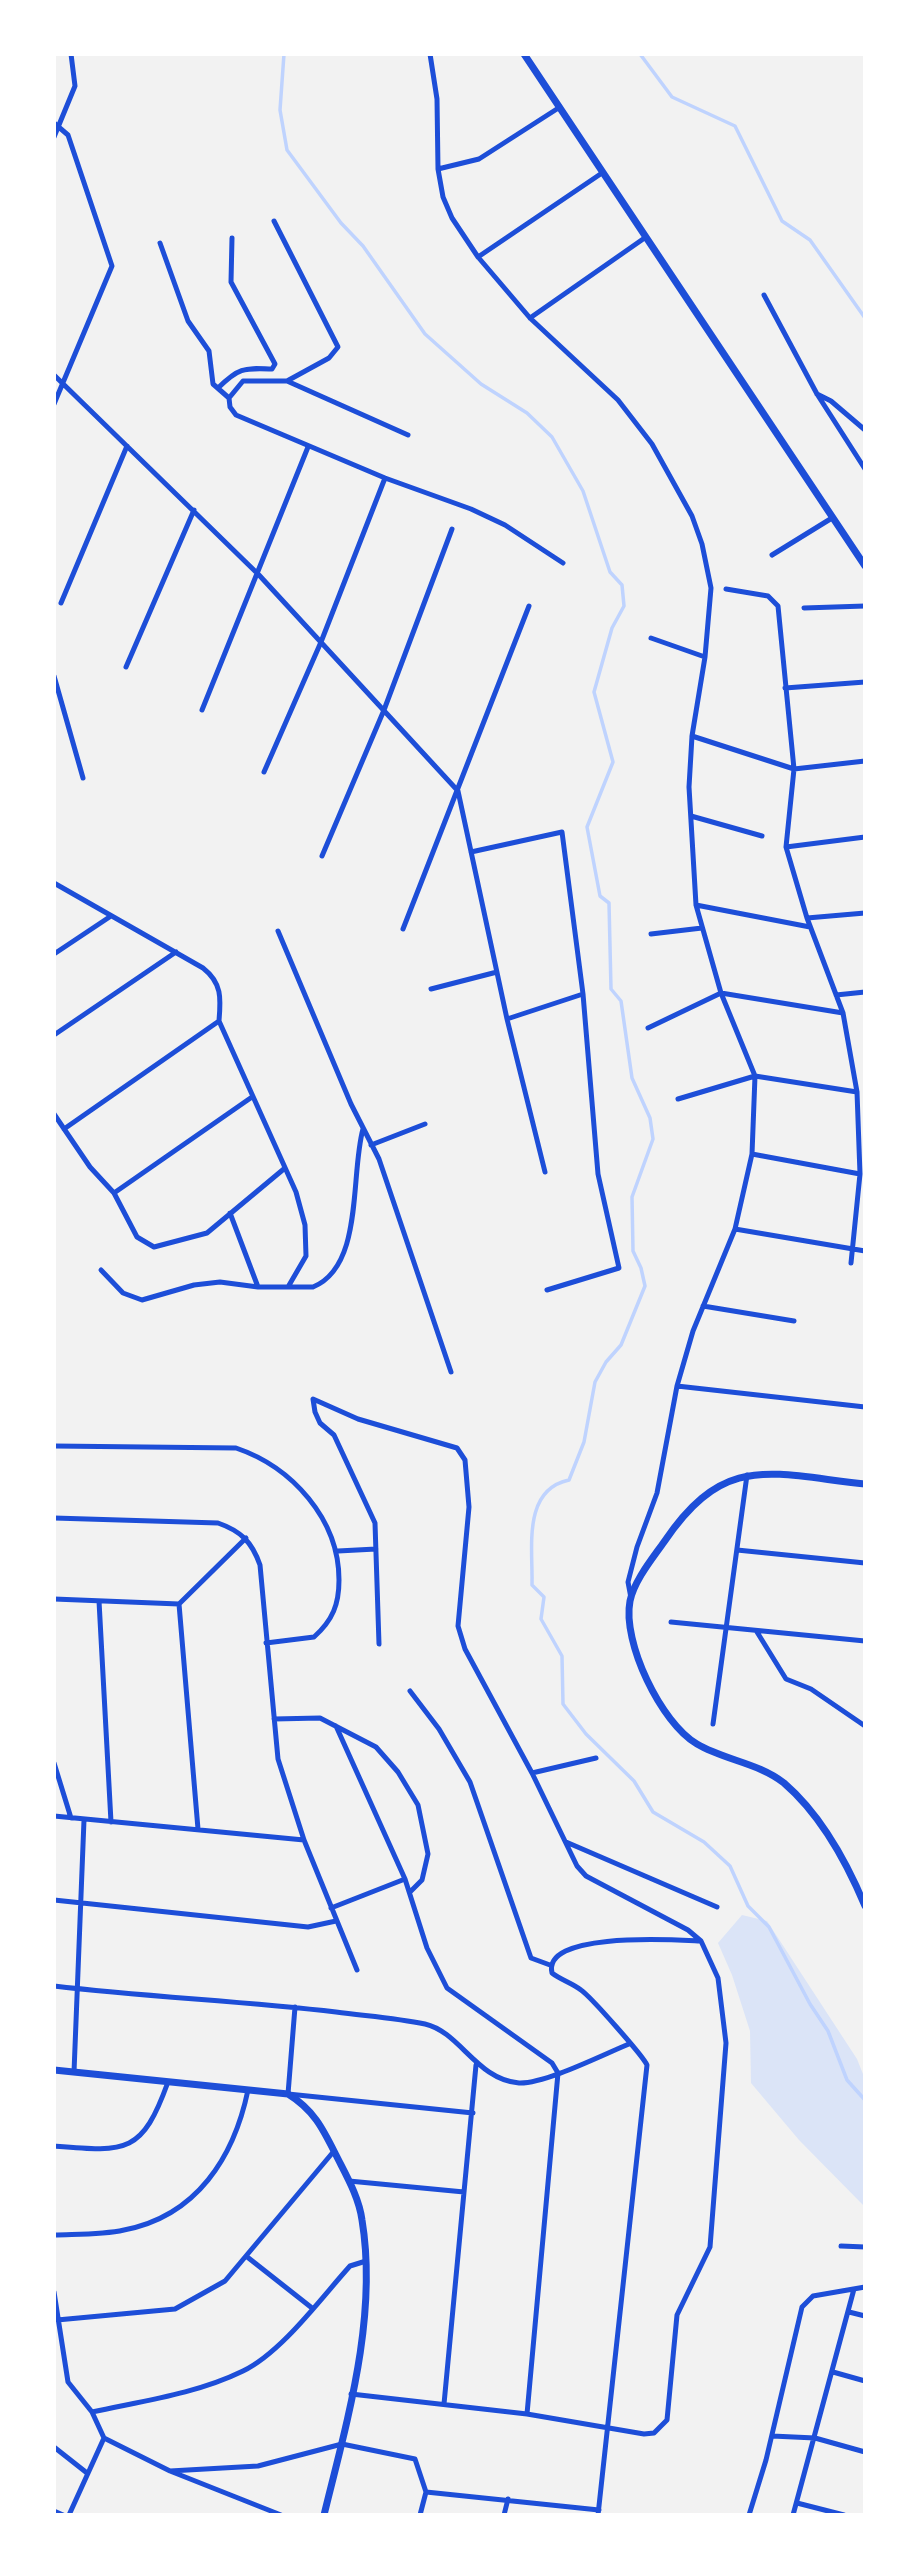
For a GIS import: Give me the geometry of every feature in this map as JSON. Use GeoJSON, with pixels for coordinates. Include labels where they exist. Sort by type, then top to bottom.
{"type":"FeatureCollection","features":[{"type":"Feature","properties":{"kind":"street"},"geometry":{"type":"LineString","coordinates":[[54,136],[75,86],[71,54]]}},
{"type":"Feature","properties":{"kind":"street"},"geometry":{"type":"LineString","coordinates":[[429,54],[437,99],[438,169],[452,218],[478,257],[530,318],[629,411],[652,444],[692,516],[702,544],[711,588],[705,657],[692,736],[691,816],[696,905],[722,993],[755,1076],[752,1154],[735,1229],[703,1306],[677,1386],[657,1493],[637,1547],[628,1582],[631,1598],[629,1629],[656,1698],[667,1717],[694,1743],[774,1776],[785,1785],[834,1846],[865,1906]]}},
{"type":"Feature","properties":{"kind":"street"},"geometry":{"type":"LineString","coordinates":[[524,54],[864,564]]}},
{"type":"Feature","properties":{"kind":"street"},"geometry":{"type":"LineString","coordinates":[[438,169],[479,159],[560,107]]}},
{"type":"Feature","properties":{"kind":"street"},"geometry":{"type":"LineString","coordinates":[[54,404],[113,266],[68,135],[57,124]]}},
{"type":"Feature","properties":{"kind":"street"},"geometry":{"type":"LineString","coordinates":[[478,257],[602,173]]}},
{"type":"Feature","properties":{"kind":"street"},"geometry":{"type":"LineString","coordinates":[[274,221],[338,347],[329,358],[287,381]]}},
{"type":"Feature","properties":{"kind":"street"},"geometry":{"type":"LineString","coordinates":[[530,318],[646,237]]}},
{"type":"Feature","properties":{"kind":"street"},"geometry":{"type":"LineString","coordinates":[[218,388],[234,372],[245,368],[272,369],[275,364],[231,282],[232,238]]}},
{"type":"Feature","properties":{"kind":"street"},"geometry":{"type":"LineString","coordinates":[[160,243],[188,321],[209,351],[214,384],[229,398],[230,407],[236,415],[385,478],[482,514],[563,563]]}},
{"type":"Feature","properties":{"kind":"street"},"geometry":{"type":"LineString","coordinates":[[764,295],[817,394],[865,469]]}},
{"type":"Feature","properties":{"kind":"street"},"geometry":{"type":"LineString","coordinates":[[54,375],[259,575],[458,791],[507,1020],[545,1172]]}},
{"type":"Feature","properties":{"kind":"street"},"geometry":{"type":"LineString","coordinates":[[229,398],[243,381],[287,381],[408,435]]}},
{"type":"Feature","properties":{"kind":"street"},"geometry":{"type":"LineString","coordinates":[[817,394],[831,401],[865,429]]}},
{"type":"Feature","properties":{"kind":"street"},"geometry":{"type":"LineString","coordinates":[[61,603],[127,446]]}},
{"type":"Feature","properties":{"kind":"street"},"geometry":{"type":"LineString","coordinates":[[202,710],[259,575],[308,447]]}},
{"type":"Feature","properties":{"kind":"street"},"geometry":{"type":"LineString","coordinates":[[264,772],[321,642],[385,478]]}},
{"type":"Feature","properties":{"kind":"street"},"geometry":{"type":"LineString","coordinates":[[126,667],[194,510]]}},
{"type":"Feature","properties":{"kind":"street"},"geometry":{"type":"LineString","coordinates":[[772,555],[832,518]]}},
{"type":"Feature","properties":{"kind":"street"},"geometry":{"type":"LineString","coordinates":[[322,856],[384,710],[452,529]]}},
{"type":"Feature","properties":{"kind":"street"},"geometry":{"type":"LineString","coordinates":[[726,589],[775,599],[778,606],[794,769],[786,848],[810,928],[843,1013],[857,1092],[862,1146],[851,1263]]}},
{"type":"Feature","properties":{"kind":"street"},"geometry":{"type":"LineString","coordinates":[[403,929],[528,606]]}},
{"type":"Feature","properties":{"kind":"street"},"geometry":{"type":"LineString","coordinates":[[804,608],[865,606]]}},
{"type":"Feature","properties":{"kind":"street"},"geometry":{"type":"LineString","coordinates":[[651,638],[705,657]]}},
{"type":"Feature","properties":{"kind":"street"},"geometry":{"type":"LineString","coordinates":[[54,676],[83,778]]}},
{"type":"Feature","properties":{"kind":"street"},"geometry":{"type":"LineString","coordinates":[[785,688],[865,682]]}},
{"type":"Feature","properties":{"kind":"street"},"geometry":{"type":"LineString","coordinates":[[692,736],[794,769],[865,761]]}},
{"type":"Feature","properties":{"kind":"street"},"geometry":{"type":"LineString","coordinates":[[691,816],[762,836]]}},
{"type":"Feature","properties":{"kind":"street"},"geometry":{"type":"LineString","coordinates":[[471,852],[562,832],[583,994],[598,1174],[619,1268],[547,1290]]}},
{"type":"Feature","properties":{"kind":"street"},"geometry":{"type":"LineString","coordinates":[[786,848],[865,837]]}},
{"type":"Feature","properties":{"kind":"street"},"geometry":{"type":"LineString","coordinates":[[54,883],[176,952],[214,977],[221,999],[219,1021],[296,1192],[307,1244],[306,1256],[288,1287]]}},
{"type":"Feature","properties":{"kind":"street"},"geometry":{"type":"LineString","coordinates":[[696,905],[810,928]]}},
{"type":"Feature","properties":{"kind":"street"},"geometry":{"type":"LineString","coordinates":[[807,918],[865,913]]}},
{"type":"Feature","properties":{"kind":"street"},"geometry":{"type":"LineString","coordinates":[[54,954],[111,916]]}},
{"type":"Feature","properties":{"kind":"street"},"geometry":{"type":"LineString","coordinates":[[651,934],[702,928]]}},
{"type":"Feature","properties":{"kind":"street"},"geometry":{"type":"LineString","coordinates":[[278,931],[363,1129],[379,1159],[451,1372]]}},
{"type":"Feature","properties":{"kind":"street"},"geometry":{"type":"LineString","coordinates":[[54,1035],[176,952]]}},
{"type":"Feature","properties":{"kind":"street"},"geometry":{"type":"LineString","coordinates":[[431,989],[497,972]]}},
{"type":"Feature","properties":{"kind":"street"},"geometry":{"type":"LineString","coordinates":[[836,995],[865,992]]}},
{"type":"Feature","properties":{"kind":"street"},"geometry":{"type":"LineString","coordinates":[[648,1028],[722,993],[843,1013]]}},
{"type":"Feature","properties":{"kind":"street"},"geometry":{"type":"LineString","coordinates":[[507,1020],[583,994]]}},
{"type":"Feature","properties":{"kind":"street"},"geometry":{"type":"LineString","coordinates":[[64,1129],[219,1021]]}},
{"type":"Feature","properties":{"kind":"street"},"geometry":{"type":"LineString","coordinates":[[854,1076],[865,1075]]}},
{"type":"Feature","properties":{"kind":"street"},"geometry":{"type":"LineString","coordinates":[[678,1099],[755,1076],[857,1092]]}},
{"type":"Feature","properties":{"kind":"street"},"geometry":{"type":"LineString","coordinates":[[114,1193],[252,1097]]}},
{"type":"Feature","properties":{"kind":"street"},"geometry":{"type":"LineString","coordinates":[[54,1114],[90,1167],[114,1193],[137,1237],[154,1247],[207,1233],[285,1168]]}},
{"type":"Feature","properties":{"kind":"street"},"geometry":{"type":"LineString","coordinates":[[371,1145],[425,1124]]}},
{"type":"Feature","properties":{"kind":"street"},"geometry":{"type":"LineString","coordinates":[[101,1270],[123,1293],[142,1300],[194,1285],[220,1282],[258,1287],[313,1287],[320,1284],[332,1274],[351,1232],[357,1149],[363,1129]]}},
{"type":"Feature","properties":{"kind":"street"},"geometry":{"type":"LineString","coordinates":[[752,1154],[860,1174]]}},
{"type":"Feature","properties":{"kind":"street"},"geometry":{"type":"LineString","coordinates":[[230,1213],[258,1287]]}},
{"type":"Feature","properties":{"kind":"street"},"geometry":{"type":"LineString","coordinates":[[735,1229],[865,1251]]}},
{"type":"Feature","properties":{"kind":"street"},"geometry":{"type":"LineString","coordinates":[[703,1306],[794,1321]]}},
{"type":"Feature","properties":{"kind":"street"},"geometry":{"type":"LineString","coordinates":[[677,1386],[865,1407]]}},
{"type":"Feature","properties":{"kind":"street"},"geometry":{"type":"LineString","coordinates":[[351,2394],[527,2414],[644,2434],[654,2433],[662,2427],[669,2410],[677,2315],[710,2247],[726,2043],[718,1978],[701,1941],[667,1919],[586,1876],[577,1866],[533,1773],[465,1648],[458,1626],[469,1532],[469,1487],[465,1460],[457,1448],[443,1442],[358,1419],[321,1399],[313,1399],[320,1423],[334,1435],[375,1523],[379,1644]]}},
{"type":"Feature","properties":{"kind":"street"},"geometry":{"type":"LineString","coordinates":[[54,1446],[195,1445],[236,1448],[260,1456],[277,1468],[318,1509],[338,1551],[339,1594],[336,1608],[325,1628],[314,1637],[266,1643]]}},
{"type":"Feature","properties":{"kind":"street"},"geometry":{"type":"LineString","coordinates":[[631,1598],[671,1532],[693,1506],[717,1485],[747,1475],[865,1484]]}},
{"type":"Feature","properties":{"kind":"street"},"geometry":{"type":"LineString","coordinates":[[713,1724],[747,1475]]}},
{"type":"Feature","properties":{"kind":"street"},"geometry":{"type":"LineString","coordinates":[[54,1518],[218,1523],[234,1529],[254,1548],[260,1565],[278,1759],[304,1840],[357,1970]]}},
{"type":"Feature","properties":{"kind":"street"},"geometry":{"type":"LineString","coordinates":[[54,1599],[180,1604],[246,1538]]}},
{"type":"Feature","properties":{"kind":"street"},"geometry":{"type":"LineString","coordinates":[[338,1551],[376,1549]]}},
{"type":"Feature","properties":{"kind":"street"},"geometry":{"type":"LineString","coordinates":[[737,1549],[865,1563]]}},
{"type":"Feature","properties":{"kind":"street"},"geometry":{"type":"LineString","coordinates":[[99,1601],[111,1822]]}},
{"type":"Feature","properties":{"kind":"street"},"geometry":{"type":"LineString","coordinates":[[180,1604],[198,1829]]}},
{"type":"Feature","properties":{"kind":"street"},"geometry":{"type":"LineString","coordinates":[[671,1622],[865,1642]]}},
{"type":"Feature","properties":{"kind":"street"},"geometry":{"type":"LineString","coordinates":[[757,1632],[786,1679],[811,1689],[865,1726]]}},
{"type":"Feature","properties":{"kind":"street"},"geometry":{"type":"LineString","coordinates":[[410,1691],[439,1729],[470,1782],[531,1958],[550,1965]]}},
{"type":"Feature","properties":{"kind":"street"},"geometry":{"type":"LineString","coordinates":[[274,1719],[320,1718],[376,1747],[397,1772],[418,1805],[429,1854],[428,1866],[422,1880],[410,1892]]}},
{"type":"Feature","properties":{"kind":"street"},"geometry":{"type":"LineString","coordinates":[[336,1726],[405,1880],[427,1948],[447,1988],[552,2063],[558,2073],[527,2414]]}},
{"type":"Feature","properties":{"kind":"street"},"geometry":{"type":"LineString","coordinates":[[533,1773],[596,1758]]}},
{"type":"Feature","properties":{"kind":"street"},"geometry":{"type":"LineString","coordinates":[[54,1763],[71,1818]]}},
{"type":"Feature","properties":{"kind":"street"},"geometry":{"type":"LineString","coordinates":[[54,1816],[304,1840]]}},
{"type":"Feature","properties":{"kind":"street"},"geometry":{"type":"LineString","coordinates":[[74,2072],[84,1820]]}},
{"type":"Feature","properties":{"kind":"street"},"geometry":{"type":"LineString","coordinates":[[566,1842],[717,1908]]}},
{"type":"Feature","properties":{"kind":"street"},"geometry":{"type":"LineString","coordinates":[[331,1908],[405,1880]]}},
{"type":"Feature","properties":{"kind":"street"},"geometry":{"type":"LineString","coordinates":[[54,1900],[308,1927],[336,1921]]}},
{"type":"Feature","properties":{"kind":"street"},"geometry":{"type":"LineString","coordinates":[[426,2492],[508,2499],[598,2512],[647,2065],[643,2055],[629,2045],[593,2001],[582,1990],[552,1973],[550,1965],[553,1959],[570,1950],[612,1940],[701,1941]]}},
{"type":"Feature","properties":{"kind":"street"},"geometry":{"type":"LineString","coordinates":[[54,1986],[295,2007],[430,2025],[445,2034],[477,2065],[508,2081],[521,2083],[558,2073],[629,2045]]}},
{"type":"Feature","properties":{"kind":"street"},"geometry":{"type":"LineString","coordinates":[[288,2094],[295,2007]]}},
{"type":"Feature","properties":{"kind":"street"},"geometry":{"type":"LineString","coordinates":[[444,2404],[477,2065]]}},
{"type":"Feature","properties":{"kind":"street"},"geometry":{"type":"LineString","coordinates":[[54,2070],[473,2113]]}},
{"type":"Feature","properties":{"kind":"street"},"geometry":{"type":"LineString","coordinates":[[54,2146],[100,2150],[132,2142],[147,2132],[168,2082]]}},
{"type":"Feature","properties":{"kind":"street"},"geometry":{"type":"LineString","coordinates":[[54,2235],[125,2230],[172,2213],[192,2198],[222,2164],[234,2140],[248,2090]]}},
{"type":"Feature","properties":{"kind":"street"},"geometry":{"type":"LineString","coordinates":[[288,2094],[314,2115],[349,2181],[362,2217],[366,2261],[362,2334],[342,2444],[324,2515]]}},
{"type":"Feature","properties":{"kind":"street"},"geometry":{"type":"LineString","coordinates":[[57,2320],[175,2309],[225,2281],[334,2151]]}},
{"type":"Feature","properties":{"kind":"street"},"geometry":{"type":"LineString","coordinates":[[349,2181],[464,2192]]}},
{"type":"Feature","properties":{"kind":"street"},"geometry":{"type":"LineString","coordinates":[[841,2246],[865,2246]]}},
{"type":"Feature","properties":{"kind":"street"},"geometry":{"type":"LineString","coordinates":[[246,2256],[312,2308]]}},
{"type":"Feature","properties":{"kind":"street"},"geometry":{"type":"LineString","coordinates":[[92,2412],[192,2390],[245,2370],[278,2344],[350,2266],[366,2261]]}},
{"type":"Feature","properties":{"kind":"street"},"geometry":{"type":"LineString","coordinates":[[749,2515],[772,2436],[802,2307],[813,2296],[865,2287]]}},
{"type":"Feature","properties":{"kind":"street"},"geometry":{"type":"LineString","coordinates":[[793,2515],[853,2289]]}},
{"type":"Feature","properties":{"kind":"street"},"geometry":{"type":"LineString","coordinates":[[54,2292],[68,2382],[92,2412],[104,2438],[170,2471],[281,2515]]}},
{"type":"Feature","properties":{"kind":"street"},"geometry":{"type":"LineString","coordinates":[[849,2312],[865,2316]]}},
{"type":"Feature","properties":{"kind":"street"},"geometry":{"type":"LineString","coordinates":[[833,2372],[865,2381]]}},
{"type":"Feature","properties":{"kind":"street"},"geometry":{"type":"LineString","coordinates":[[772,2436],[815,2438],[865,2452]]}},
{"type":"Feature","properties":{"kind":"street"},"geometry":{"type":"LineString","coordinates":[[69,2515],[104,2438]]}},
{"type":"Feature","properties":{"kind":"street"},"geometry":{"type":"LineString","coordinates":[[170,2471],[258,2466],[342,2444],[415,2459],[426,2492],[421,2515]]}},
{"type":"Feature","properties":{"kind":"street"},"geometry":{"type":"LineString","coordinates":[[54,2447],[87,2473]]}},
{"type":"Feature","properties":{"kind":"street"},"geometry":{"type":"LineString","coordinates":[[504,2515],[508,2499]]}},
{"type":"Feature","properties":{"kind":"street"},"geometry":{"type":"LineString","coordinates":[[797,2503],[844,2515]]}},
{"type":"Feature","properties":{"kind":"street"},"geometry":{"type":"LineString","coordinates":[[54,2511],[63,2515]]}},
{"type":"Feature","properties":{"kind":"shaded area"},"geometry":{"type":"Polygon","coordinates":[[[742,1915],[767,1921],[857,2059],[865,2079],[865,2207],[799,2140],[751,2083],[750,2031],[732,1975],[718,1943],[742,1915]]]}},
{"type":"Feature","properties":{"kind":"waterway"},"geometry":{"type":"LineString","coordinates":[[284,54],[280,110],[287,150],[341,223],[363,246],[425,334],[481,384],[527,413],[552,437],[583,491],[610,572],[622,585],[624,606],[612,628],[594,692],[613,762],[587,827],[600,896],[609,903],[611,989],[621,1001],[632,1078],[650,1118],[653,1139],[632,1197],[633,1251],[645,1286],[621,1345],[606,1362],[595,1382],[584,1442],[569,1480],[554,1486],[544,1495],[533,1522],[532,1585],[544,1597],[541,1619],[562,1656],[563,1704],[586,1734],[634,1781],[653,1812],[704,1842],[730,1866],[748,1906],[769,1927],[810,2004],[828,2031],[847,2080],[865,2100]]}},
{"type":"Feature","properties":{"kind":"waterway"},"geometry":{"type":"LineString","coordinates":[[640,54],[672,97],[735,126],[782,221],[810,240],[865,318]]}}]}
